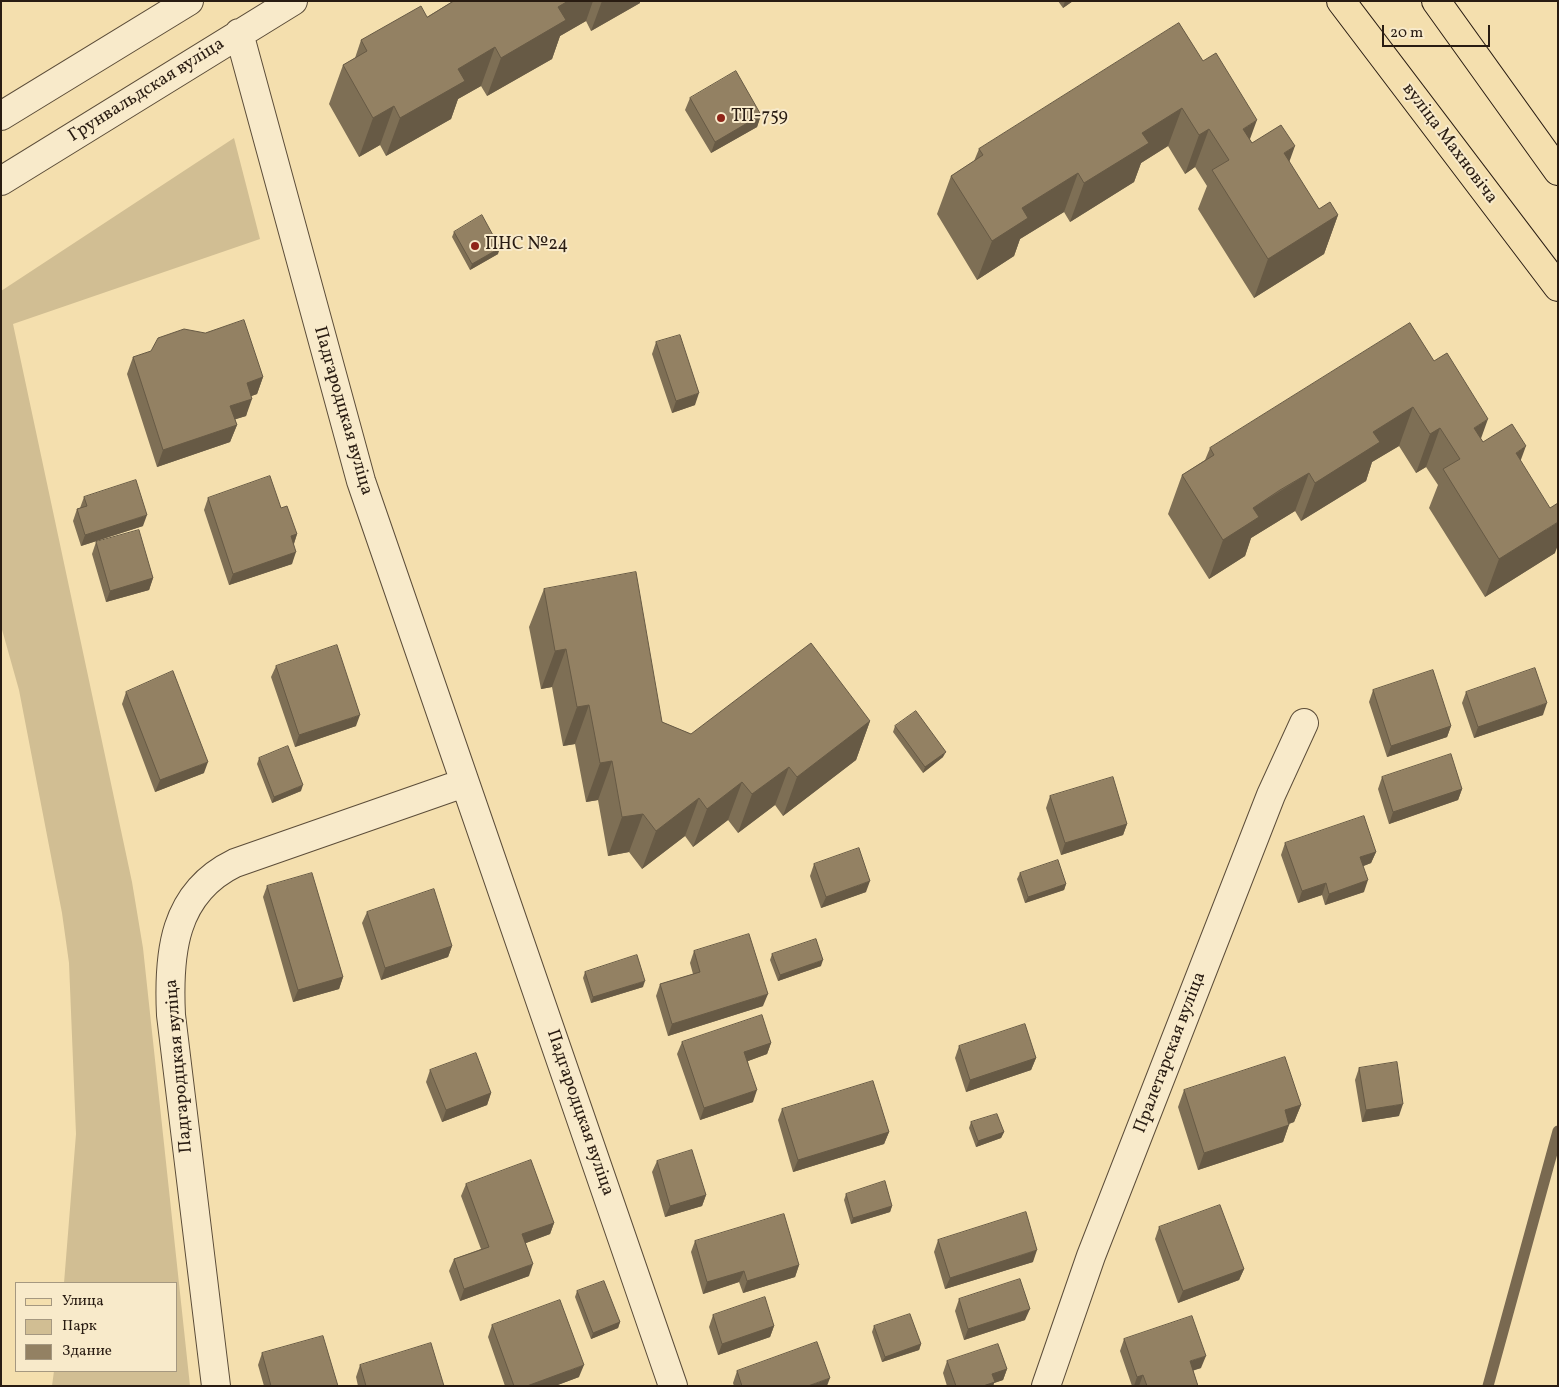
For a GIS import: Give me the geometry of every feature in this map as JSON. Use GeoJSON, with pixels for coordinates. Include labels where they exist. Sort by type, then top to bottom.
{"type":"FeatureCollection","features":[{"type":"Feature","properties":{"kind":"main road","name":"вуліца Махновіча"},"geometry":{"type":"LineString","coordinates":[[1341,1],[1558,287]]}},
{"type":"Feature","properties":{"kind":"main road"},"geometry":{"type":"LineString","coordinates":[[1436,1],[1558,171]]}},
{"type":"Feature","properties":{"kind":"street"},"geometry":{"type":"LineString","coordinates":[[1,116],[189,1]]}},
{"type":"Feature","properties":{"kind":"street","name":"Грунвальдская вуліца"},"geometry":{"type":"LineString","coordinates":[[1,181],[293,1]]}},
{"type":"Feature","properties":{"kind":"street","name":"Падгародцкая вуліца"},"geometry":{"type":"LineString","coordinates":[[239,33],[361,481],[673,1386]]}},
{"type":"Feature","properties":{"kind":"street","name":"Пралетарская вуліца"},"geometry":{"type":"LineString","coordinates":[[1046,1386],[1090,1256],[1271,795],[1304,723]]}},
{"type":"Feature","properties":{"kind":"street","name":"Падгародцкая вуліца"},"geometry":{"type":"LineString","coordinates":[[216,1386],[171,1015],[174,942],[184,912],[205,882],[235,863],[464,783]]}},
{"type":"Feature","properties":{"kind":"green space"},"geometry":{"type":"Polygon","coordinates":[[[234,138],[260,239],[13,324],[132,882],[143,948],[190,1386],[52,1386],[54,1372],[178,1372],[178,1282],[64,1282],[76,1134],[69,963],[62,913],[19,690],[1,626],[1,291],[234,138]]]}},
{"type":"Feature","properties":{"kind":"building"},"geometry":{"type":"Polygon","coordinates":[[[454,1],[568,1],[558,7],[566,20],[501,58],[495,47],[458,69],[465,81],[400,118],[394,106],[373,118],[343,65],[367,51],[361,40],[421,6],[427,17],[454,1]]]}},
{"type":"Feature","properties":{"kind":"building"},"geometry":{"type":"Polygon","coordinates":[[[1179,23],[1203,61],[1216,53],[1257,120],[1243,129],[1252,143],[1281,125],[1295,146],[1284,153],[1319,209],[1330,202],[1338,215],[1268,259],[1212,170],[1229,160],[1209,129],[1199,135],[1182,108],[1142,133],[1149,143],[1084,183],[1078,173],[1022,208],[1028,218],[992,241],[951,176],[983,155],[979,149],[1179,23]]]}},
{"type":"Feature","properties":{"kind":"building","name":"ТП-759"},"geometry":{"type":"Polygon","coordinates":[[[736,71],[761,115],[715,142],[690,98],[736,71]]]}},
{"type":"Feature","properties":{"kind":"building","name":"ПНС №24"},"geometry":{"type":"Polygon","coordinates":[[[482,215],[500,248],[472,264],[454,232],[482,215]]]}},
{"type":"Feature","properties":{"kind":"building"},"geometry":{"type":"Polygon","coordinates":[[[244,320],[263,377],[247,383],[252,399],[230,406],[237,425],[163,450],[133,357],[151,351],[158,338],[184,329],[205,333],[244,320]]]}},
{"type":"Feature","properties":{"kind":"building"},"geometry":{"type":"Polygon","coordinates":[[[1410,323],[1434,361],[1447,353],[1488,419],[1474,428],[1483,442],[1512,424],[1526,446],[1516,453],[1550,508],[1558,503],[1558,522],[1499,559],[1443,469],[1460,459],[1440,428],[1430,434],[1413,407],[1373,432],[1380,442],[1315,483],[1309,473],[1280,490],[1253,508],[1259,517],[1223,540],[1182,475],[1214,455],[1210,448],[1410,323]]]}},
{"type":"Feature","properties":{"kind":"building"},"geometry":{"type":"Polygon","coordinates":[[[680,335],[699,393],[676,401],[656,342],[680,335]]]}},
{"type":"Feature","properties":{"kind":"building"},"geometry":{"type":"Polygon","coordinates":[[[270,476],[281,508],[287,506],[297,534],[291,536],[296,552],[233,574],[208,498],[270,476]]]}},
{"type":"Feature","properties":{"kind":"building"},"geometry":{"type":"Polygon","coordinates":[[[136,480],[147,515],[85,535],[77,509],[87,506],[84,497],[136,480]]]}},
{"type":"Feature","properties":{"kind":"building"},"geometry":{"type":"Polygon","coordinates":[[[139,530],[153,578],[110,591],[96,542],[139,530]]]}},
{"type":"Feature","properties":{"kind":"building"},"geometry":{"type":"Polygon","coordinates":[[[636,572],[662,722],[691,734],[811,643],[870,721],[797,777],[789,767],[752,794],[742,782],[707,809],[699,798],[656,831],[643,814],[622,817],[612,761],[600,763],[589,705],[577,707],[566,649],[555,651],[544,589],[636,572]]]}},
{"type":"Feature","properties":{"kind":"building"},"geometry":{"type":"Polygon","coordinates":[[[337,645],[360,715],[299,735],[276,666],[337,645]]]}},
{"type":"Feature","properties":{"kind":"building"},"geometry":{"type":"Polygon","coordinates":[[[1535,668],[1547,703],[1478,727],[1466,692],[1535,668]]]}},
{"type":"Feature","properties":{"kind":"building"},"geometry":{"type":"Polygon","coordinates":[[[1433,670],[1451,726],[1391,746],[1373,690],[1433,670]]]}},
{"type":"Feature","properties":{"kind":"building"},"geometry":{"type":"Polygon","coordinates":[[[173,671],[208,762],[160,780],[126,692],[173,671]]]}},
{"type":"Feature","properties":{"kind":"building"},"geometry":{"type":"Polygon","coordinates":[[[916,711],[946,752],[925,767],[895,726],[916,711]]]}},
{"type":"Feature","properties":{"kind":"building"},"geometry":{"type":"Polygon","coordinates":[[[288,746],[303,785],[274,797],[259,758],[288,746]]]}},
{"type":"Feature","properties":{"kind":"building"},"geometry":{"type":"Polygon","coordinates":[[[1451,754],[1462,789],[1393,812],[1382,777],[1451,754]]]}},
{"type":"Feature","properties":{"kind":"building"},"geometry":{"type":"Polygon","coordinates":[[[1113,777],[1127,824],[1065,843],[1050,796],[1113,777]]]}},
{"type":"Feature","properties":{"kind":"building"},"geometry":{"type":"Polygon","coordinates":[[[1364,816],[1376,852],[1360,857],[1368,880],[1329,894],[1326,883],[1302,891],[1285,843],[1364,816]]]}},
{"type":"Feature","properties":{"kind":"building"},"geometry":{"type":"Polygon","coordinates":[[[859,848],[870,881],[826,897],[814,864],[859,848]]]}},
{"type":"Feature","properties":{"kind":"building"},"geometry":{"type":"Polygon","coordinates":[[[1058,860],[1066,884],[1028,897],[1020,873],[1058,860]]]}},
{"type":"Feature","properties":{"kind":"building"},"geometry":{"type":"Polygon","coordinates":[[[312,873],[343,977],[298,990],[267,886],[312,873]]]}},
{"type":"Feature","properties":{"kind":"building"},"geometry":{"type":"Polygon","coordinates":[[[434,889],[452,946],[385,968],[367,912],[434,889]]]}},
{"type":"Feature","properties":{"kind":"building"},"geometry":{"type":"Polygon","coordinates":[[[749,934],[768,994],[672,1024],[660,984],[700,972],[694,951],[749,934]]]}},
{"type":"Feature","properties":{"kind":"building"},"geometry":{"type":"Polygon","coordinates":[[[816,939],[823,960],[780,975],[772,954],[816,939]]]}},
{"type":"Feature","properties":{"kind":"building"},"geometry":{"type":"Polygon","coordinates":[[[637,955],[645,981],[593,997],[585,972],[637,955]]]}},
{"type":"Feature","properties":{"kind":"building"},"geometry":{"type":"Polygon","coordinates":[[[762,1015],[771,1043],[744,1052],[757,1090],[704,1108],[682,1042],[762,1015]]]}},
{"type":"Feature","properties":{"kind":"building"},"geometry":{"type":"Polygon","coordinates":[[[1025,1024],[1036,1058],[970,1080],[959,1046],[1025,1024]]]}},
{"type":"Feature","properties":{"kind":"building"},"geometry":{"type":"Polygon","coordinates":[[[476,1053],[491,1093],[446,1110],[430,1070],[476,1053]]]}},
{"type":"Feature","properties":{"kind":"building"},"geometry":{"type":"Polygon","coordinates":[[[1285,1057],[1301,1105],[1285,1110],[1289,1125],[1204,1153],[1184,1090],[1285,1057]]]}},
{"type":"Feature","properties":{"kind":"building"},"geometry":{"type":"Polygon","coordinates":[[[1397,1062],[1403,1104],[1366,1110],[1359,1068],[1397,1062]]]}},
{"type":"Feature","properties":{"kind":"building"},"geometry":{"type":"Polygon","coordinates":[[[873,1081],[889,1132],[798,1160],[782,1109],[873,1081]]]}},
{"type":"Feature","properties":{"kind":"building"},"geometry":{"type":"Polygon","coordinates":[[[997,1114],[1004,1132],[978,1141],[971,1122],[997,1114]]]}},
{"type":"Feature","properties":{"kind":"building"},"geometry":{"type":"Polygon","coordinates":[[[692,1150],[706,1195],[670,1206],[657,1161],[692,1150]]]}},
{"type":"Feature","properties":{"kind":"building"},"geometry":{"type":"Polygon","coordinates":[[[531,1160],[554,1223],[522,1234],[533,1264],[464,1289],[454,1259],[489,1247],[466,1184],[531,1160]]]}},
{"type":"Feature","properties":{"kind":"building"},"geometry":{"type":"Polygon","coordinates":[[[885,1181],[892,1206],[853,1218],[846,1194],[885,1181]]]}},
{"type":"Feature","properties":{"kind":"building"},"geometry":{"type":"Polygon","coordinates":[[[1220,1205],[1244,1269],[1183,1291],[1159,1227],[1220,1205]]]}},
{"type":"Feature","properties":{"kind":"building"},"geometry":{"type":"Polygon","coordinates":[[[1026,1212],[1037,1250],[950,1278],[938,1240],[1026,1212]]]}},
{"type":"Feature","properties":{"kind":"building"},"geometry":{"type":"Polygon","coordinates":[[[784,1214],[799,1265],[747,1281],[744,1271],[707,1282],[695,1241],[784,1214]]]}},
{"type":"Feature","properties":{"kind":"building"},"geometry":{"type":"Polygon","coordinates":[[[1020,1279],[1030,1309],[968,1329],[959,1299],[1020,1279]]]}},
{"type":"Feature","properties":{"kind":"building"},"geometry":{"type":"Polygon","coordinates":[[[604,1281],[620,1322],[593,1333],[577,1291],[604,1281]]]}},
{"type":"Feature","properties":{"kind":"building"},"geometry":{"type":"Polygon","coordinates":[[[765,1297],[774,1326],[722,1344],[713,1315],[765,1297]]]}},
{"type":"Feature","properties":{"kind":"building"},"geometry":{"type":"Polygon","coordinates":[[[560,1300],[584,1365],[527,1386],[514,1386],[492,1325],[560,1300]]]}},
{"type":"Feature","properties":{"kind":"building"},"geometry":{"type":"Polygon","coordinates":[[[910,1314],[921,1344],[885,1357],[874,1326],[910,1314]]]}},
{"type":"Feature","properties":{"kind":"building"},"geometry":{"type":"Polygon","coordinates":[[[1192,1316],[1206,1356],[1190,1361],[1198,1386],[1147,1386],[1143,1375],[1137,1377],[1124,1339],[1192,1316]]]}},
{"type":"Feature","properties":{"kind":"building"},"geometry":{"type":"Polygon","coordinates":[[[323,1336],[338,1386],[271,1386],[262,1353],[323,1336]]]}},
{"type":"Feature","properties":{"kind":"building"},"geometry":{"type":"Polygon","coordinates":[[[817,1342],[830,1378],[808,1386],[742,1386],[737,1371],[817,1342]]]}},
{"type":"Feature","properties":{"kind":"building"},"geometry":{"type":"Polygon","coordinates":[[[431,1343],[444,1386],[366,1386],[360,1365],[431,1343]]]}},
{"type":"Feature","properties":{"kind":"building"},"geometry":{"type":"Polygon","coordinates":[[[998,1344],[1007,1369],[992,1374],[995,1382],[983,1386],[956,1386],[947,1361],[998,1344]]]}},
{"type":"Feature","properties":{"kind":"waterway"},"geometry":{"type":"LineString","coordinates":[[1488,1386],[1558,1131]]}},
{"type":"Feature","properties":{"kind":"place","name":"ТП-759"},"geometry":{"type":"Point","coordinates":[721,118]}},
{"type":"Feature","properties":{"kind":"place","name":"ПНС №24"},"geometry":{"type":"Point","coordinates":[475,246]}}]}
